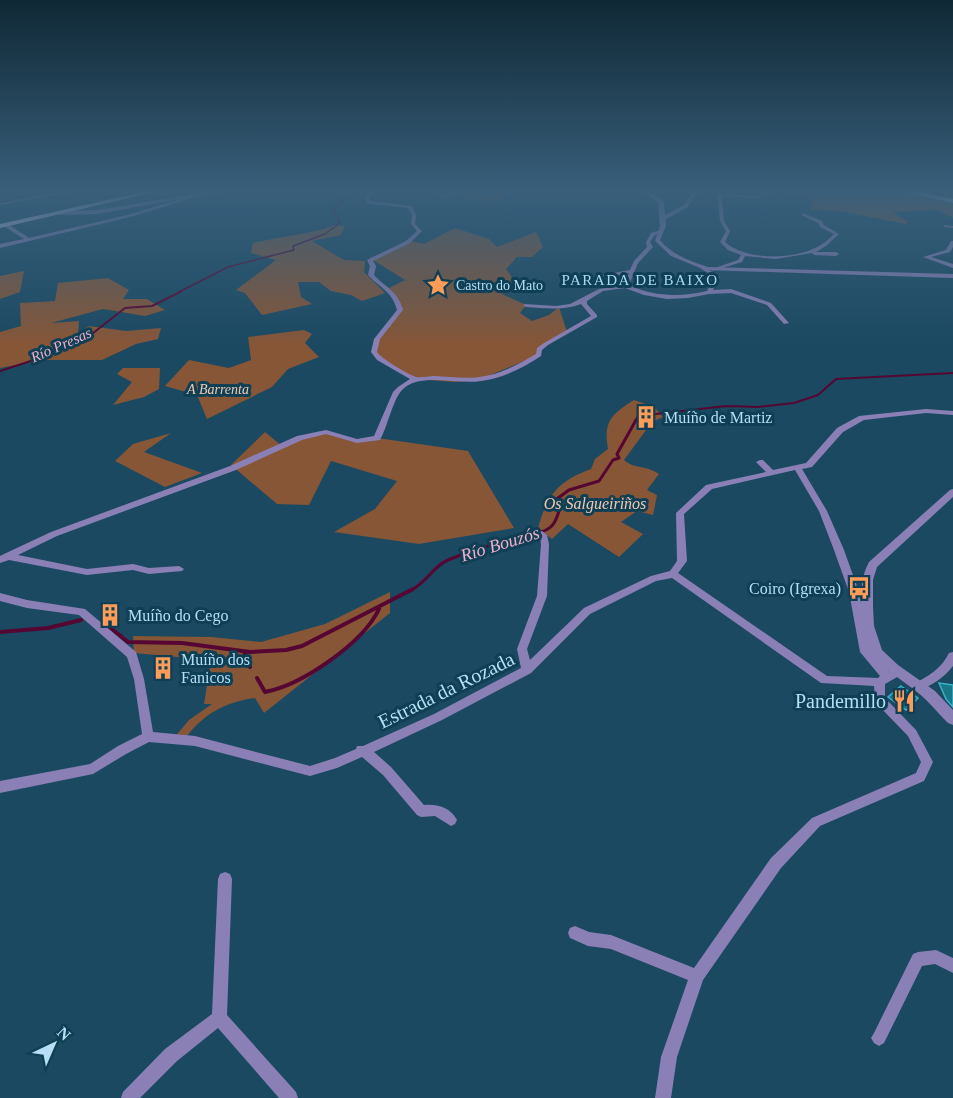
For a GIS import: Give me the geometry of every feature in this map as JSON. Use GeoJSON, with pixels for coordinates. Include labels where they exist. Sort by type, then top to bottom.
{"type":"FeatureCollection","features":[{"type":"Feature","properties":{"kind":"street"},"geometry":{"type":"LineString","coordinates":[[405,243],[370,260],[373,266],[371,275],[389,288],[400,310],[377,339],[374,352],[378,359],[415,379],[455,382],[478,380],[530,361],[539,355],[539,349],[546,344],[596,316],[584,304],[584,300]]}},
{"type":"Feature","properties":{"kind":"street"},"geometry":{"type":"LineString","coordinates":[[626,286],[633,271],[650,247],[648,243]]}},
{"type":"Feature","properties":{"kind":"street"},"geometry":{"type":"LineString","coordinates":[[659,243],[680,260],[714,270],[953,276]]}},
{"type":"Feature","properties":{"kind":"street"},"geometry":{"type":"LineString","coordinates":[[724,243],[744,254],[786,256],[809,253],[836,254]]}},
{"type":"Feature","properties":{"kind":"street"},"geometry":{"type":"LineString","coordinates":[[809,253],[827,243]]}},
{"type":"Feature","properties":{"kind":"street"},"geometry":{"type":"LineString","coordinates":[[952,243],[948,250],[926,257],[953,266]]}},
{"type":"Feature","properties":{"kind":"street"},"geometry":{"type":"LineString","coordinates":[[714,270],[740,261],[744,254]]}},
{"type":"Feature","properties":{"kind":"street"},"geometry":{"type":"LineString","coordinates":[[702,267],[717,277],[709,292]]}},
{"type":"Feature","properties":{"kind":"street"},"geometry":{"type":"LineString","coordinates":[[599,276],[633,271]]}},
{"type":"Feature","properties":{"kind":"street"},"geometry":{"type":"LineString","coordinates":[[526,305],[576,306],[601,290],[626,286],[640,293],[665,297],[696,296],[709,292],[731,291],[769,304],[786,323]]}},
{"type":"Feature","properties":{"kind":"street"},"geometry":{"type":"LineString","coordinates":[[4,558],[54,534],[233,468],[300,438],[326,432],[357,441],[377,438],[399,389],[415,379]]}},
{"type":"Feature","properties":{"kind":"street"},"geometry":{"type":"LineString","coordinates":[[953,412],[926,411],[862,418],[840,430],[809,465],[709,488],[680,513],[682,561],[673,574],[825,680],[887,677],[917,687],[929,695],[953,719]]}},
{"type":"Feature","properties":{"kind":"street"},"geometry":{"type":"LineString","coordinates":[[759,462],[771,473]]}},
{"type":"Feature","properties":{"kind":"street"},"geometry":{"type":"LineString","coordinates":[[797,467],[823,511],[839,550],[854,591],[865,652],[887,677]]}},
{"type":"Feature","properties":{"kind":"street"},"geometry":{"type":"LineString","coordinates":[[663,1098],[669,1057],[697,976],[776,863],[816,822],[920,777],[927,762],[912,733],[880,700],[887,677],[881,659],[871,641],[867,576],[873,565],[953,492]]}},
{"type":"Feature","properties":{"kind":"street"},"geometry":{"type":"LineString","coordinates":[[527,670],[522,650],[542,597],[545,544],[539,533]]}},
{"type":"Feature","properties":{"kind":"street"},"geometry":{"type":"LineString","coordinates":[[4,558],[87,572],[133,567],[149,571],[179,569]]}},
{"type":"Feature","properties":{"kind":"street","name":"Estrada da Rozada"},"geometry":{"type":"LineString","coordinates":[[148,737],[195,741],[310,771],[337,763],[361,750],[438,717],[527,670],[587,611],[654,578],[673,574]]}},
{"type":"Feature","properties":{"kind":"street"},"geometry":{"type":"LineString","coordinates":[[0,597],[27,604],[82,612],[132,655],[140,679],[148,737],[122,750],[93,769],[0,787]]}},
{"type":"Feature","properties":{"kind":"street"},"geometry":{"type":"LineString","coordinates":[[917,687],[927,683],[951,662],[953,656]]}},
{"type":"Feature","properties":{"kind":"street"},"geometry":{"type":"LineString","coordinates":[[361,750],[392,774],[410,800],[421,811],[436,810],[451,820]]}},
{"type":"Feature","properties":{"kind":"street"},"geometry":{"type":"LineString","coordinates":[[225,879],[219,1017],[290,1098]]}},
{"type":"Feature","properties":{"kind":"street"},"geometry":{"type":"LineString","coordinates":[[575,933],[588,939],[611,942],[697,976]]}},
{"type":"Feature","properties":{"kind":"street"},"geometry":{"type":"LineString","coordinates":[[879,1038],[918,958],[936,957],[953,966]]}},
{"type":"Feature","properties":{"kind":"street"},"geometry":{"type":"LineString","coordinates":[[129,1098],[171,1055],[219,1017]]}},
{"type":"Feature","properties":{"kind":"green space"},"geometry":{"type":"Polygon","coordinates":[[[253,243],[316,243],[344,260],[365,261],[364,272],[385,293],[362,301],[351,295],[331,291],[319,282],[298,282],[301,297],[312,304],[262,315],[245,293],[236,290],[276,260],[251,253],[253,243]]]}},
{"type":"Feature","properties":{"kind":"green space"},"geometry":{"type":"Polygon","coordinates":[[[405,243],[493,243],[497,247],[507,243],[541,243],[543,247],[532,257],[517,257],[506,269],[515,282],[502,294],[526,305],[520,313],[532,321],[549,315],[559,307],[567,332],[539,349],[539,355],[478,380],[455,382],[415,379],[379,359],[374,345],[400,310],[389,288],[405,280],[370,258],[405,243]]]}},
{"type":"Feature","properties":{"kind":"green space"},"geometry":{"type":"Polygon","coordinates":[[[24,271],[20,292],[0,299],[0,276],[24,271]]]}},
{"type":"Feature","properties":{"kind":"green space"},"geometry":{"type":"Polygon","coordinates":[[[108,278],[129,290],[123,299],[147,299],[165,310],[145,316],[103,309],[51,323],[79,321],[78,334],[89,326],[126,331],[161,328],[158,339],[136,344],[102,360],[43,360],[0,368],[0,332],[21,326],[20,303],[55,301],[58,283],[108,278]]]}},
{"type":"Feature","properties":{"kind":"green space","name":"A Barrenta"},"geometry":{"type":"Polygon","coordinates":[[[304,330],[312,334],[305,343],[319,357],[288,369],[272,387],[207,419],[197,395],[165,386],[189,360],[229,368],[251,360],[248,337],[304,330]]]}},
{"type":"Feature","properties":{"kind":"green space"},"geometry":{"type":"Polygon","coordinates":[[[123,368],[160,368],[159,389],[144,397],[113,405],[132,382],[117,374],[123,368]]]}},
{"type":"Feature","properties":{"kind":"green space","name":"Os Salgueiriños"},"geometry":{"type":"Polygon","coordinates":[[[634,400],[654,407],[663,417],[652,422],[624,460],[659,474],[647,490],[657,495],[653,515],[637,511],[621,522],[643,534],[619,557],[568,524],[552,539],[538,528],[550,498],[562,484],[591,469],[595,459],[608,449],[607,432],[611,419],[634,400]]]}},
{"type":"Feature","properties":{"kind":"green space"},"geometry":{"type":"Polygon","coordinates":[[[265,432],[282,446],[326,432],[357,441],[377,438],[468,451],[514,528],[419,544],[334,532],[375,509],[397,481],[331,461],[309,505],[277,504],[231,465],[265,432]]]}},
{"type":"Feature","properties":{"kind":"green space"},"geometry":{"type":"Polygon","coordinates":[[[171,433],[144,452],[202,473],[165,487],[115,461],[133,444],[171,433]]]}},
{"type":"Feature","properties":{"kind":"green space"},"geometry":{"type":"Polygon","coordinates":[[[390,592],[390,613],[264,713],[255,698],[224,706],[198,723],[184,740],[173,739],[189,720],[212,704],[204,704],[211,660],[134,653],[133,636],[211,637],[261,642],[325,624],[390,592]]]}},
{"type":"Feature","properties":{"kind":"building"},"geometry":{"type":"Polygon","coordinates":[[[939,683],[953,685],[953,707],[946,699],[939,683]]]}},
{"type":"Feature","properties":{"kind":"building","name":"Pandemillo"},"geometry":{"type":"Polygon","coordinates":[[[901,686],[918,698],[906,710],[888,697],[901,686]]]}},
{"type":"Feature","properties":{"kind":"waterway","name":"Río Presas"},"geometry":{"type":"LineString","coordinates":[[179,292],[228,267],[294,250],[293,246],[300,243]]}},
{"type":"Feature","properties":{"kind":"waterway","name":"Río Presas"},"geometry":{"type":"LineString","coordinates":[[0,371],[46,356],[88,337],[125,308],[152,306],[182,291]]}},
{"type":"Feature","properties":{"kind":"waterway","name":"Río Bouzós"},"geometry":{"type":"LineString","coordinates":[[636,420],[638,416],[726,406],[758,407],[794,403],[818,395],[836,379],[953,373]]}},
{"type":"Feature","properties":{"kind":"waterway","name":"Río Bouzós"},"geometry":{"type":"LineString","coordinates":[[413,589],[448,560],[526,534],[540,532],[552,526],[560,508],[554,501],[569,490],[599,481],[613,460],[619,458],[617,454],[636,420]]}},
{"type":"Feature","properties":{"kind":"waterway","name":"Río Bouzós"},"geometry":{"type":"LineString","coordinates":[[108,626],[128,642],[182,643],[250,652],[286,650],[302,646],[413,589]]}},
{"type":"Feature","properties":{"kind":"waterway"},"geometry":{"type":"LineString","coordinates":[[257,678],[265,692],[280,688],[313,672],[330,661],[360,635],[379,609]]}},
{"type":"Feature","properties":{"kind":"waterway","name":"Río Bouzós"},"geometry":{"type":"LineString","coordinates":[[0,632],[48,628],[81,620]]}},
{"type":"Feature","properties":{"kind":"waterway"},"geometry":{"type":"LineString","coordinates":[[244,652],[250,667]]}},
{"type":"Feature","properties":{"kind":"place","name":"Castro do Mato"},"geometry":{"type":"Point","coordinates":[438,285]}},
{"type":"Feature","properties":{"kind":"place","name":"Muíño de Martiz"},"geometry":{"type":"Point","coordinates":[646,417]}},
{"type":"Feature","properties":{"kind":"place","name":"Coiro (Igrexa)"},"geometry":{"type":"Point","coordinates":[859,588]}},
{"type":"Feature","properties":{"kind":"place","name":"Muíño do Cego"},"geometry":{"type":"Point","coordinates":[110,615]}},
{"type":"Feature","properties":{"kind":"place","name":"Muíño dos Fanicos"},"geometry":{"type":"Point","coordinates":[163,668]}},
{"type":"Feature","properties":{"kind":"place","name":"Pandemillo"},"geometry":{"type":"Point","coordinates":[904,701]}},
{"type":"Feature","properties":{"kind":"district","name":"PARADA DE BAIXO"},"geometry":{"type":"Point","coordinates":[640,280]}}]}
